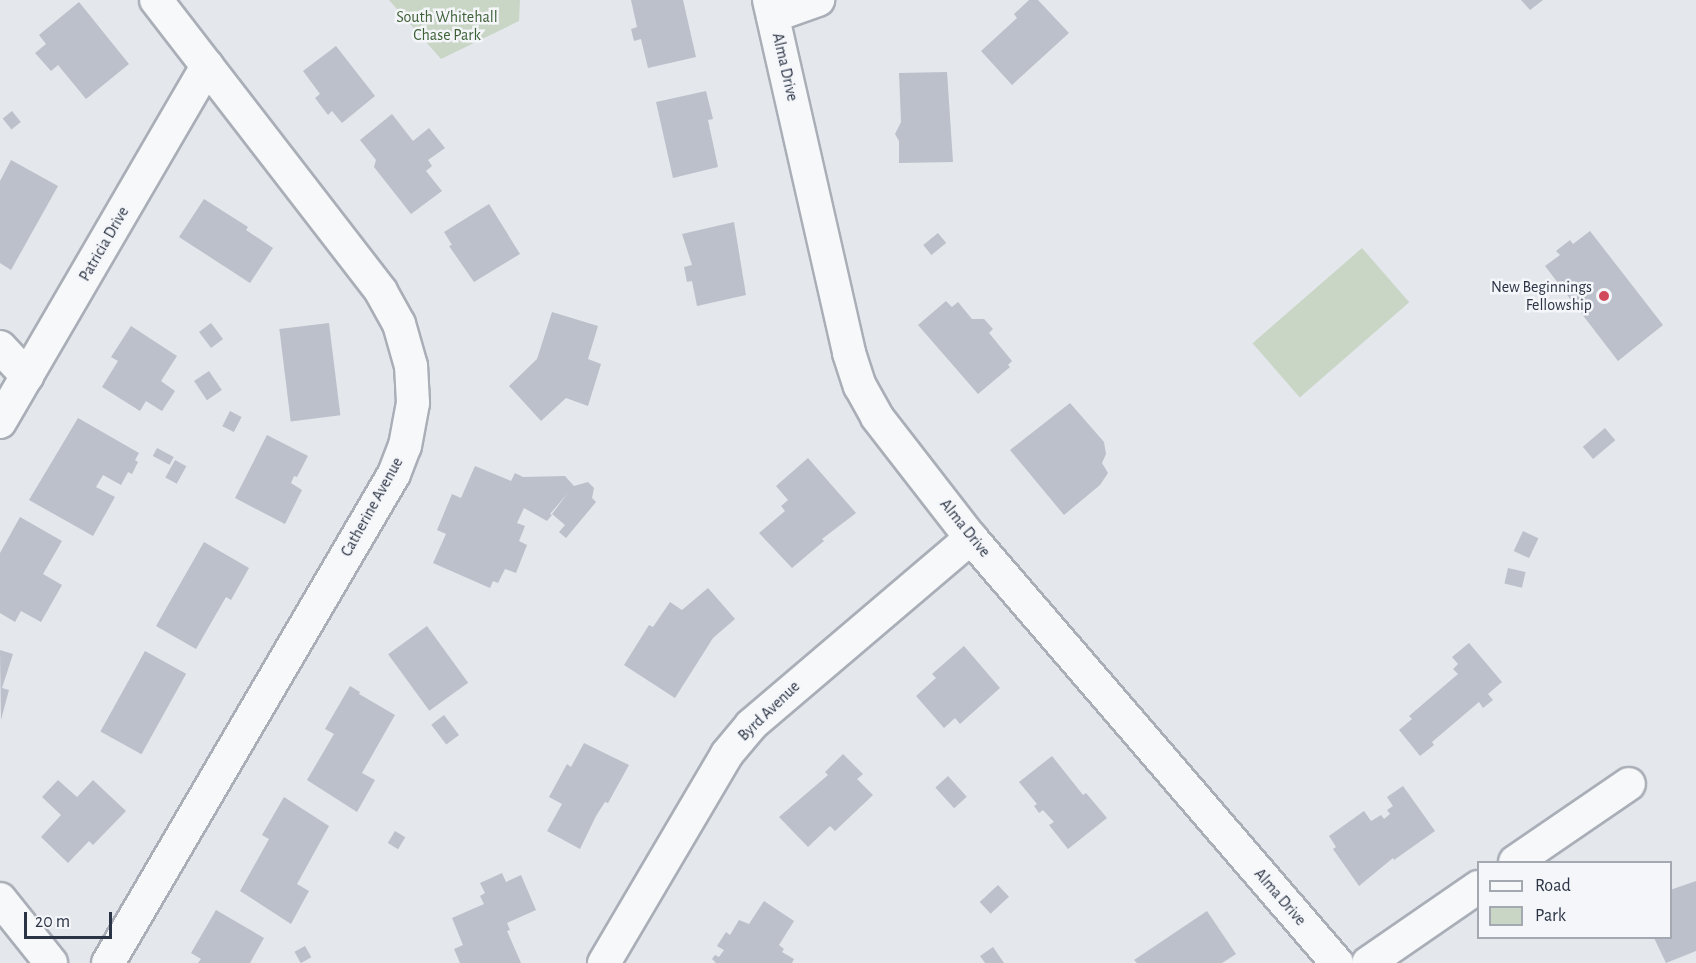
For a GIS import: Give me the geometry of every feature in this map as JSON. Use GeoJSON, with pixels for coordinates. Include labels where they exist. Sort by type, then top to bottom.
{"type":"FeatureCollection","features":[{"type":"Feature","properties":{"kind":"street","name":"Catherine Avenue"},"geometry":{"type":"LineString","coordinates":[[108,963],[394,474],[405,446],[413,403],[411,366],[402,334],[381,291],[156,0]]}},
{"type":"Feature","properties":{"kind":"street"},"geometry":{"type":"LineString","coordinates":[[771,8],[818,0]]}},
{"type":"Feature","properties":{"kind":"street","name":"Alma Drive"},"geometry":{"type":"LineString","coordinates":[[771,8],[849,353],[860,386],[877,417],[971,538],[1337,963]]}},
{"type":"Feature","properties":{"kind":"street","name":"Patricia Drive"},"geometry":{"type":"LineString","coordinates":[[0,422],[207,66]]}},
{"type":"Feature","properties":{"kind":"street"},"geometry":{"type":"LineString","coordinates":[[0,347],[27,376]]}},
{"type":"Feature","properties":{"kind":"street","name":"Byrd Avenue"},"geometry":{"type":"LineString","coordinates":[[604,963],[727,754],[751,725],[971,538]]}},
{"type":"Feature","properties":{"kind":"street"},"geometry":{"type":"LineString","coordinates":[[1516,861],[1629,784]]}},
{"type":"Feature","properties":{"kind":"street"},"geometry":{"type":"LineString","coordinates":[[1368,963],[1477,888]]}},
{"type":"Feature","properties":{"kind":"street"},"geometry":{"type":"LineString","coordinates":[[0,899],[51,963]]}},
{"type":"Feature","properties":{"kind":"green space","name":"South Whitehall Chase Park"},"geometry":{"type":"Polygon","coordinates":[[[389,0],[520,0],[519,21],[441,59],[389,0]]]}},
{"type":"Feature","properties":{"kind":"green space"},"geometry":{"type":"Polygon","coordinates":[[[1362,248],[1409,302],[1300,397],[1253,343],[1362,248]]]}},
{"type":"Feature","properties":{"kind":"building"},"geometry":{"type":"Polygon","coordinates":[[[631,0],[683,0],[696,57],[648,68],[641,39],[634,41],[631,29],[637,27],[631,0]]]}},
{"type":"Feature","properties":{"kind":"building"},"geometry":{"type":"Polygon","coordinates":[[[1029,0],[1038,0],[1069,33],[1012,85],[981,51],[1017,18],[1014,14],[1029,0]]]}},
{"type":"Feature","properties":{"kind":"building"},"geometry":{"type":"Polygon","coordinates":[[[1521,0],[1543,0],[1530,10],[1521,0]]]}},
{"type":"Feature","properties":{"kind":"building"},"geometry":{"type":"Polygon","coordinates":[[[79,2],[129,64],[86,99],[58,65],[51,71],[35,53],[46,44],[39,35],[79,2]]]}},
{"type":"Feature","properties":{"kind":"building"},"geometry":{"type":"Polygon","coordinates":[[[336,46],[375,96],[342,123],[332,111],[328,115],[315,98],[320,94],[303,71],[336,46]]]}},
{"type":"Feature","properties":{"kind":"building"},"geometry":{"type":"Polygon","coordinates":[[[947,72],[953,162],[899,163],[899,141],[895,134],[901,122],[899,73],[947,72]]]}},
{"type":"Feature","properties":{"kind":"building"},"geometry":{"type":"Polygon","coordinates":[[[706,91],[713,119],[708,120],[718,167],[673,178],[656,102],[706,91]]]}},
{"type":"Feature","properties":{"kind":"building"},"geometry":{"type":"Polygon","coordinates":[[[12,111],[21,122],[11,129],[3,119],[12,111]]]}},
{"type":"Feature","properties":{"kind":"building"},"geometry":{"type":"Polygon","coordinates":[[[392,114],[413,141],[429,128],[445,148],[428,160],[432,166],[426,171],[442,191],[411,214],[374,167],[376,160],[360,140],[392,114]]]}},
{"type":"Feature","properties":{"kind":"building"},"geometry":{"type":"Polygon","coordinates":[[[11,160],[58,186],[11,270],[0,263],[0,181],[11,160]]]}},
{"type":"Feature","properties":{"kind":"building"},"geometry":{"type":"Polygon","coordinates":[[[204,199],[248,227],[246,230],[273,248],[250,283],[179,237],[204,199]]]}},
{"type":"Feature","properties":{"kind":"building"},"geometry":{"type":"Polygon","coordinates":[[[489,204],[520,254],[474,282],[449,246],[452,245],[444,232],[489,204]]]}},
{"type":"Feature","properties":{"kind":"building"},"geometry":{"type":"Polygon","coordinates":[[[734,222],[746,295],[697,306],[692,281],[687,282],[684,267],[692,265],[682,234],[734,222]]]}},
{"type":"Feature","properties":{"kind":"building","name":"New Beginnings Fellowship"},"geometry":{"type":"Polygon","coordinates":[[[1590,231],[1663,325],[1618,361],[1545,266],[1560,255],[1556,251],[1570,240],[1573,244],[1590,231]]]}},
{"type":"Feature","properties":{"kind":"building"},"geometry":{"type":"Polygon","coordinates":[[[938,233],[946,243],[931,255],[923,245],[938,233]]]}},
{"type":"Feature","properties":{"kind":"building"},"geometry":{"type":"Polygon","coordinates":[[[946,301],[952,307],[958,302],[972,319],[984,319],[993,329],[989,333],[1012,361],[1008,365],[1010,367],[978,394],[918,325],[946,301]]]}},
{"type":"Feature","properties":{"kind":"building"},"geometry":{"type":"Polygon","coordinates":[[[552,312],[598,326],[588,359],[601,364],[588,406],[566,398],[541,421],[509,386],[537,359],[552,312]]]}},
{"type":"Feature","properties":{"kind":"building"},"geometry":{"type":"Polygon","coordinates":[[[211,323],[223,339],[211,348],[199,332],[211,323]]]}},
{"type":"Feature","properties":{"kind":"building"},"geometry":{"type":"Polygon","coordinates":[[[329,323],[340,415],[291,421],[279,329],[329,323]]]}},
{"type":"Feature","properties":{"kind":"building"},"geometry":{"type":"Polygon","coordinates":[[[131,326],[177,356],[161,381],[175,391],[162,411],[146,401],[140,411],[102,387],[118,361],[111,357],[131,326]]]}},
{"type":"Feature","properties":{"kind":"building"},"geometry":{"type":"Polygon","coordinates":[[[209,371],[222,390],[207,400],[194,381],[209,371]]]}},
{"type":"Feature","properties":{"kind":"building"},"geometry":{"type":"Polygon","coordinates":[[[1070,403],[1104,442],[1106,454],[1102,463],[1108,473],[1100,485],[1064,515],[1010,450],[1070,403]]]}},
{"type":"Feature","properties":{"kind":"building"},"geometry":{"type":"Polygon","coordinates":[[[230,411],[242,417],[234,432],[222,426],[230,411]]]}},
{"type":"Feature","properties":{"kind":"building"},"geometry":{"type":"Polygon","coordinates":[[[78,418],[139,453],[135,460],[138,462],[132,474],[128,472],[121,485],[103,475],[96,487],[115,497],[93,536],[29,500],[78,418]]]}},
{"type":"Feature","properties":{"kind":"building"},"geometry":{"type":"Polygon","coordinates":[[[1605,428],[1615,440],[1593,459],[1583,447],[1605,428]]]}},
{"type":"Feature","properties":{"kind":"building"},"geometry":{"type":"Polygon","coordinates":[[[267,435],[308,456],[297,477],[294,476],[291,483],[302,490],[285,524],[235,498],[267,435]]]}},
{"type":"Feature","properties":{"kind":"building"},"geometry":{"type":"Polygon","coordinates":[[[157,448],[174,457],[170,465],[153,456],[157,448]]]}},
{"type":"Feature","properties":{"kind":"building"},"geometry":{"type":"Polygon","coordinates":[[[808,458],[856,513],[822,539],[824,541],[792,568],[759,533],[785,511],[781,506],[788,500],[776,486],[808,458]]]}},
{"type":"Feature","properties":{"kind":"building"},"geometry":{"type":"Polygon","coordinates":[[[175,460],[186,466],[177,484],[165,477],[175,460]]]}},
{"type":"Feature","properties":{"kind":"building"},"geometry":{"type":"Polygon","coordinates":[[[475,466],[511,481],[515,473],[523,477],[565,476],[574,486],[588,482],[594,488],[592,498],[596,502],[566,538],[559,532],[565,525],[552,514],[568,493],[550,514],[552,515],[547,521],[524,508],[517,523],[525,526],[519,541],[527,545],[516,573],[505,569],[498,583],[493,581],[490,588],[433,563],[446,534],[437,530],[452,494],[461,498],[475,466]]]}},
{"type":"Feature","properties":{"kind":"building"},"geometry":{"type":"Polygon","coordinates":[[[20,517],[62,541],[43,574],[62,585],[41,622],[21,611],[15,622],[0,613],[0,553],[20,517]]]}},
{"type":"Feature","properties":{"kind":"building"},"geometry":{"type":"Polygon","coordinates":[[[1523,531],[1538,538],[1529,558],[1514,551],[1523,531]]]}},
{"type":"Feature","properties":{"kind":"building"},"geometry":{"type":"Polygon","coordinates":[[[204,542],[249,568],[231,600],[226,597],[196,649],[156,626],[204,542]]]}},
{"type":"Feature","properties":{"kind":"building"},"geometry":{"type":"Polygon","coordinates":[[[1508,568],[1526,572],[1522,588],[1504,584],[1508,568]]]}},
{"type":"Feature","properties":{"kind":"building"},"geometry":{"type":"Polygon","coordinates":[[[708,588],[735,619],[713,638],[675,698],[624,665],[649,625],[653,627],[670,602],[682,610],[708,588]]]}},
{"type":"Feature","properties":{"kind":"building"},"geometry":{"type":"Polygon","coordinates":[[[427,626],[468,683],[429,711],[388,654],[427,626]]]}},
{"type":"Feature","properties":{"kind":"building"},"geometry":{"type":"Polygon","coordinates":[[[1469,643],[1502,682],[1488,694],[1493,700],[1483,708],[1479,702],[1432,742],[1434,745],[1420,756],[1399,730],[1412,719],[1409,716],[1458,674],[1453,669],[1458,664],[1452,657],[1469,643]]]}},
{"type":"Feature","properties":{"kind":"building"},"geometry":{"type":"Polygon","coordinates":[[[964,646],[1000,688],[960,724],[955,718],[944,728],[916,696],[936,678],[932,674],[964,646]]]}},
{"type":"Feature","properties":{"kind":"building"},"geometry":{"type":"Polygon","coordinates":[[[0,650],[13,654],[2,688],[9,690],[1,720],[0,650]]]}},
{"type":"Feature","properties":{"kind":"building"},"geometry":{"type":"Polygon","coordinates":[[[145,651],[186,674],[142,754],[100,731],[145,651]]]}},
{"type":"Feature","properties":{"kind":"building"},"geometry":{"type":"Polygon","coordinates":[[[350,686],[360,692],[359,694],[395,715],[362,773],[375,780],[357,812],[307,780],[334,734],[325,729],[350,686]]]}},
{"type":"Feature","properties":{"kind":"building"},"geometry":{"type":"Polygon","coordinates":[[[444,715],[459,735],[446,745],[431,725],[444,715]]]}},
{"type":"Feature","properties":{"kind":"building"},"geometry":{"type":"Polygon","coordinates":[[[584,743],[629,765],[608,803],[605,802],[596,816],[580,849],[547,831],[562,804],[549,797],[567,764],[571,767],[584,743]]]}},
{"type":"Feature","properties":{"kind":"building"},"geometry":{"type":"Polygon","coordinates":[[[843,754],[863,774],[857,779],[873,795],[835,831],[830,826],[808,847],[779,817],[828,775],[825,772],[843,754]]]}},
{"type":"Feature","properties":{"kind":"building"},"geometry":{"type":"Polygon","coordinates":[[[1052,756],[1083,795],[1086,793],[1107,818],[1068,849],[1049,825],[1054,822],[1043,810],[1039,813],[1034,806],[1037,804],[1019,782],[1052,756]]]}},
{"type":"Feature","properties":{"kind":"building"},"geometry":{"type":"Polygon","coordinates":[[[948,776],[967,797],[954,808],[935,787],[948,776]]]}},
{"type":"Feature","properties":{"kind":"building"},"geometry":{"type":"Polygon","coordinates":[[[58,780],[77,797],[93,780],[126,811],[93,845],[89,841],[68,863],[41,837],[61,815],[42,797],[58,780]]]}},
{"type":"Feature","properties":{"kind":"building"},"geometry":{"type":"Polygon","coordinates":[[[1403,786],[1435,831],[1394,860],[1393,858],[1359,886],[1333,849],[1336,847],[1329,836],[1364,811],[1371,821],[1381,815],[1384,819],[1390,814],[1387,810],[1393,806],[1387,797],[1403,786]]]}},
{"type":"Feature","properties":{"kind":"building"},"geometry":{"type":"Polygon","coordinates":[[[284,797],[329,826],[297,884],[309,891],[291,924],[240,891],[269,839],[262,835],[284,797]]]}},
{"type":"Feature","properties":{"kind":"building"},"geometry":{"type":"Polygon","coordinates":[[[395,831],[405,837],[398,849],[388,843],[395,831]]]}},
{"type":"Feature","properties":{"kind":"building"},"geometry":{"type":"Polygon","coordinates":[[[502,873],[506,882],[521,875],[536,910],[507,923],[510,930],[507,931],[521,963],[460,963],[454,949],[463,945],[452,918],[484,904],[480,896],[485,893],[480,883],[502,873]]]}},
{"type":"Feature","properties":{"kind":"building"},"geometry":{"type":"Polygon","coordinates":[[[1696,881],[1696,951],[1666,963],[1654,939],[1672,939],[1672,889],[1696,881]]]}},
{"type":"Feature","properties":{"kind":"building"},"geometry":{"type":"Polygon","coordinates":[[[998,885],[1009,897],[991,914],[980,902],[998,885]]]}},
{"type":"Feature","properties":{"kind":"building"},"geometry":{"type":"Polygon","coordinates":[[[764,901],[794,921],[779,945],[784,949],[782,952],[794,959],[792,963],[716,963],[712,959],[715,955],[719,957],[724,950],[717,946],[726,932],[730,935],[739,920],[749,924],[764,901]]]}},
{"type":"Feature","properties":{"kind":"building"},"geometry":{"type":"Polygon","coordinates":[[[216,910],[264,938],[250,963],[198,963],[201,959],[191,953],[216,910]]]}},
{"type":"Feature","properties":{"kind":"building"},"geometry":{"type":"Polygon","coordinates":[[[1207,911],[1236,954],[1222,963],[1137,963],[1134,960],[1207,911]]]}},
{"type":"Feature","properties":{"kind":"building"},"geometry":{"type":"Polygon","coordinates":[[[305,946],[311,957],[301,963],[295,952],[305,946]]]}},
{"type":"Feature","properties":{"kind":"building"},"geometry":{"type":"Polygon","coordinates":[[[993,947],[1004,963],[985,963],[980,956],[993,947]]]}},
{"type":"Feature","properties":{"kind":"place","name":"New Beginnings Fellowship"},"geometry":{"type":"Point","coordinates":[1604,296]}}]}
